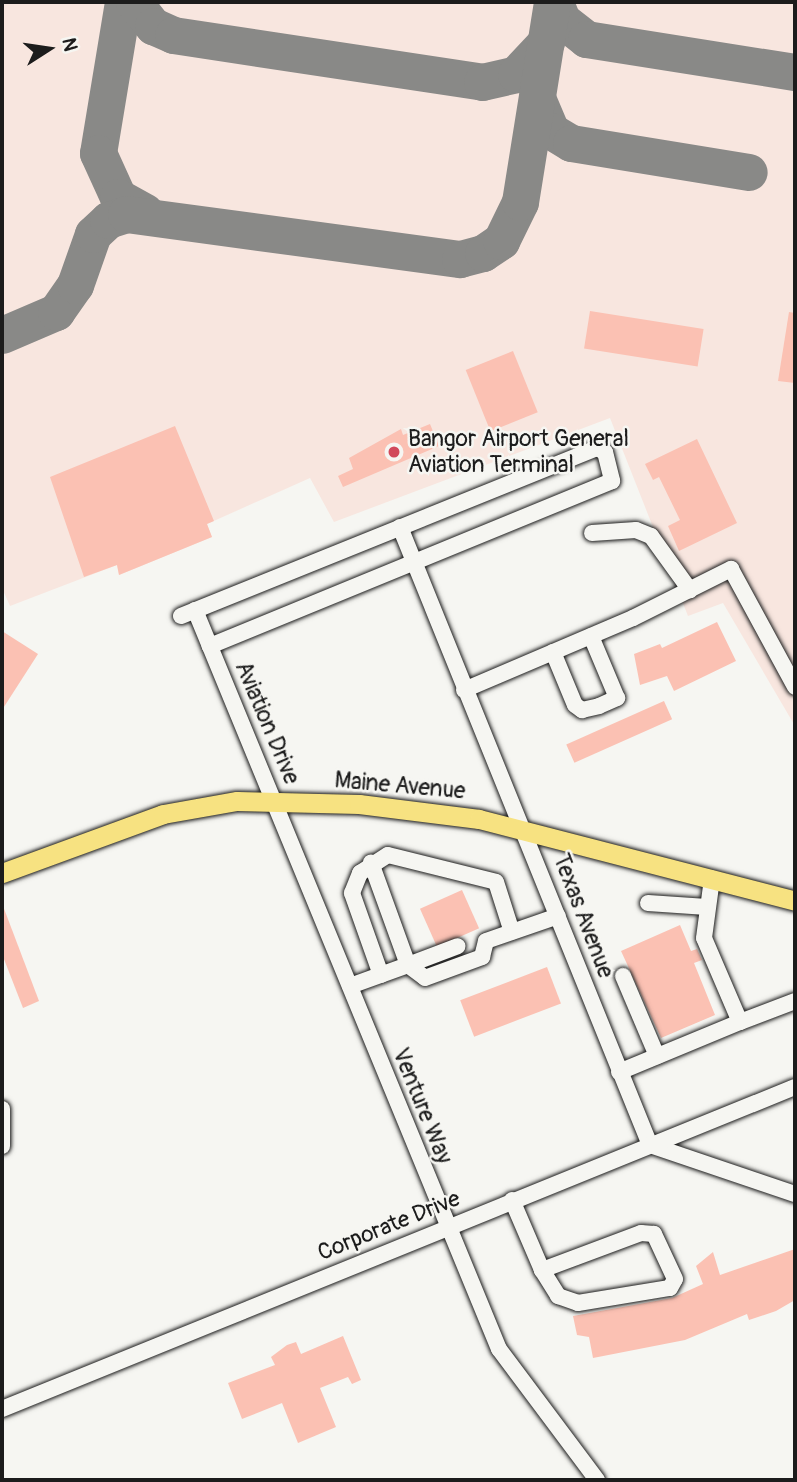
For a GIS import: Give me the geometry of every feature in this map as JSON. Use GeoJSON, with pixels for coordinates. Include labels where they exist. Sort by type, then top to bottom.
{"type":"FeatureCollection","features":[{"type":"Feature","properties":{"kind":"main road","name":"Maine Avenue"},"geometry":{"type":"LineString","coordinates":[[2,873],[163,814],[237,801],[421,808],[525,831],[795,901]]}},
{"type":"Feature","properties":{"kind":"street"},"geometry":{"type":"LineString","coordinates":[[213,653],[414,562],[612,481],[605,452],[597,448],[400,527]]}},
{"type":"Feature","properties":{"kind":"street","name":"Texas Avenue"},"geometry":{"type":"LineString","coordinates":[[400,527],[650,1145]]}},
{"type":"Feature","properties":{"kind":"street","name":"Aviation Drive"},"geometry":{"type":"LineString","coordinates":[[277,804],[213,653],[188,613],[400,527]]}},
{"type":"Feature","properties":{"kind":"street"},"geometry":{"type":"LineString","coordinates":[[592,533],[636,530],[650,536],[690,590]]}},
{"type":"Feature","properties":{"kind":"street"},"geometry":{"type":"LineString","coordinates":[[464,690],[591,636],[731,569],[795,687]]}},
{"type":"Feature","properties":{"kind":"street"},"geometry":{"type":"LineString","coordinates":[[553,652],[575,705],[582,710],[617,698],[591,636]]}},
{"type":"Feature","properties":{"kind":"street","name":"Venture Way"},"geometry":{"type":"LineString","coordinates":[[277,804],[447,1227],[499,1349],[597,1480]]}},
{"type":"Feature","properties":{"kind":"street"},"geometry":{"type":"LineString","coordinates":[[381,975],[352,893],[371,863],[388,855],[406,856],[496,882],[512,932]]}},
{"type":"Feature","properties":{"kind":"street"},"geometry":{"type":"LineString","coordinates":[[371,863],[408,965],[425,978],[482,957],[486,941]]}},
{"type":"Feature","properties":{"kind":"street"},"geometry":{"type":"LineString","coordinates":[[712,879],[705,938],[740,1022]]}},
{"type":"Feature","properties":{"kind":"street"},"geometry":{"type":"LineString","coordinates":[[648,903],[707,907]]}},
{"type":"Feature","properties":{"kind":"street"},"geometry":{"type":"LineString","coordinates":[[350,986],[463,944],[486,941],[558,916]]}},
{"type":"Feature","properties":{"kind":"street"},"geometry":{"type":"LineString","coordinates":[[623,976],[657,1056]]}},
{"type":"Feature","properties":{"kind":"street"},"geometry":{"type":"LineString","coordinates":[[619,1072],[795,1001]]}},
{"type":"Feature","properties":{"kind":"street","name":"Corporate Drive"},"geometry":{"type":"LineString","coordinates":[[2,1409],[795,1087]]}},
{"type":"Feature","properties":{"kind":"street"},"geometry":{"type":"LineString","coordinates":[[2,1108],[2,1146]]}},
{"type":"Feature","properties":{"kind":"street"},"geometry":{"type":"LineString","coordinates":[[650,1145],[795,1194]]}},
{"type":"Feature","properties":{"kind":"street"},"geometry":{"type":"LineString","coordinates":[[512,1200],[542,1270],[558,1296],[578,1303],[670,1288],[675,1279],[654,1234],[642,1233],[542,1270]]}},
{"type":"Feature","properties":{"kind":"shaded area"},"geometry":{"type":"Polygon","coordinates":[[[2,2],[795,2],[795,726],[723,603],[688,616],[610,418],[334,522],[310,478],[207,524],[212,537],[119,575],[117,565],[10,606],[2,588],[2,2]]]}},
{"type":"Feature","properties":{"kind":"building"},"geometry":{"type":"Polygon","coordinates":[[[590,311],[704,329],[698,367],[584,349],[590,311]]]}},
{"type":"Feature","properties":{"kind":"building"},"geometry":{"type":"Polygon","coordinates":[[[789,312],[795,313],[795,383],[778,381],[789,312]]]}},
{"type":"Feature","properties":{"kind":"building"},"geometry":{"type":"Polygon","coordinates":[[[513,351],[538,412],[490,431],[466,370],[513,351]]]}},
{"type":"Feature","properties":{"kind":"building","name":"Bangor Airport General Aviation Terminal"},"geometry":{"type":"Polygon","coordinates":[[[430,424],[439,446],[343,487],[338,476],[353,469],[349,458],[401,429],[403,435],[430,424]]]}},
{"type":"Feature","properties":{"kind":"building"},"geometry":{"type":"Polygon","coordinates":[[[175,426],[214,521],[207,524],[212,537],[119,575],[117,565],[84,577],[50,477],[175,426]]]}},
{"type":"Feature","properties":{"kind":"building"},"geometry":{"type":"Polygon","coordinates":[[[697,439],[737,523],[679,551],[668,526],[680,520],[659,477],[653,480],[645,464],[697,439]]]}},
{"type":"Feature","properties":{"kind":"building"},"geometry":{"type":"Polygon","coordinates":[[[717,622],[736,661],[674,691],[667,676],[640,685],[634,654],[660,644],[662,648],[717,622]]]}},
{"type":"Feature","properties":{"kind":"building"},"geometry":{"type":"Polygon","coordinates":[[[2,631],[38,654],[2,710],[2,631]]]}},
{"type":"Feature","properties":{"kind":"building"},"geometry":{"type":"Polygon","coordinates":[[[664,701],[672,719],[574,763],[566,745],[664,701]]]}},
{"type":"Feature","properties":{"kind":"building"},"geometry":{"type":"Polygon","coordinates":[[[462,890],[479,928],[437,947],[420,909],[462,890]]]}},
{"type":"Feature","properties":{"kind":"building"},"geometry":{"type":"Polygon","coordinates":[[[3,906],[39,1001],[23,1008],[2,954],[3,906]]]}},
{"type":"Feature","properties":{"kind":"building"},"geometry":{"type":"Polygon","coordinates":[[[680,925],[691,951],[697,949],[702,960],[694,963],[715,1015],[661,1038],[621,951],[680,925]]]}},
{"type":"Feature","properties":{"kind":"building"},"geometry":{"type":"Polygon","coordinates":[[[547,967],[561,1003],[474,1037],[460,1000],[547,967]]]}},
{"type":"Feature","properties":{"kind":"building"},"geometry":{"type":"Polygon","coordinates":[[[795,1249],[795,1300],[776,1311],[749,1320],[747,1314],[685,1340],[593,1358],[589,1337],[577,1335],[573,1316],[672,1298],[703,1284],[696,1266],[713,1252],[720,1275],[795,1249]]]}},
{"type":"Feature","properties":{"kind":"building"},"geometry":{"type":"Polygon","coordinates":[[[343,1336],[361,1380],[352,1384],[348,1377],[320,1388],[336,1427],[298,1443],[282,1403],[242,1419],[228,1383],[275,1365],[271,1357],[287,1345],[296,1342],[301,1354],[343,1336]]]}},
{"type":"Feature","properties":{"kind":"taxiway"},"geometry":{"type":"LineString","coordinates":[[123,2],[98,153],[118,197],[145,212]]}},
{"type":"Feature","properties":{"kind":"taxiway"},"geometry":{"type":"LineString","coordinates":[[134,2],[153,26],[173,35],[482,82],[516,74],[546,42]]}},
{"type":"Feature","properties":{"kind":"taxiway"},"geometry":{"type":"LineString","coordinates":[[2,335],[56,312],[75,285],[93,234],[108,220],[126,214],[460,259],[483,253],[501,241],[520,202],[552,2]]}},
{"type":"Feature","properties":{"kind":"taxiway"},"geometry":{"type":"LineString","coordinates":[[555,2],[562,20],[586,39],[795,72]]}},
{"type":"Feature","properties":{"kind":"taxiway"},"geometry":{"type":"LineString","coordinates":[[537,98],[551,131],[571,143],[749,172]]}},
{"type":"Feature","properties":{"kind":"place","name":"Bangor Airport General Aviation Terminal"},"geometry":{"type":"Point","coordinates":[394,452]}}]}
